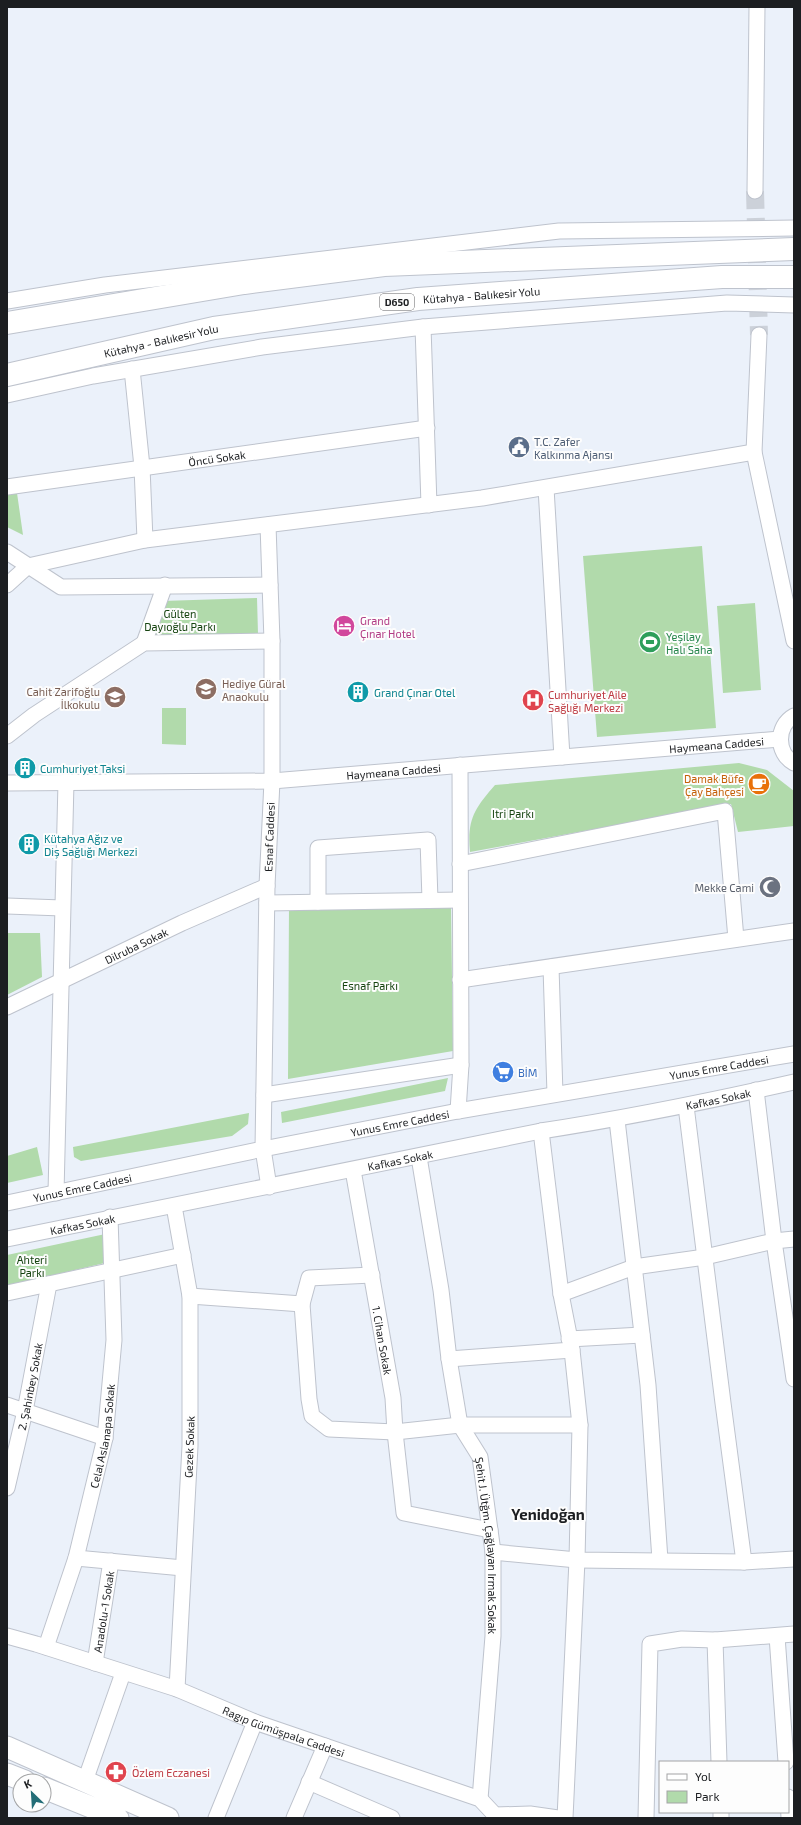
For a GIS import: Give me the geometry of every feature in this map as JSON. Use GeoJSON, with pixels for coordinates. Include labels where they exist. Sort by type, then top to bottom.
{"type":"FeatureCollection","features":[{"type":"Feature","properties":{"kind":"highway"},"geometry":{"type":"LineString","coordinates":[[7,323],[244,283],[384,265],[794,248]]}},
{"type":"Feature","properties":{"kind":"highway","name":"Kütahya - Balıkesir Yolu"},"geometry":{"type":"LineString","coordinates":[[7,375],[214,328],[418,299],[722,277],[794,277]]}},
{"type":"Feature","properties":{"kind":"main road"},"geometry":{"type":"LineString","coordinates":[[7,1747],[85,1780],[161,1817]]}},
{"type":"Feature","properties":{"kind":"main road"},"geometry":{"type":"LineString","coordinates":[[52,1791],[118,1818]]}},
{"type":"Feature","properties":{"kind":"street"},"geometry":{"type":"LineString","coordinates":[[756,191],[757,7]]}},
{"type":"Feature","properties":{"kind":"street"},"geometry":{"type":"LineString","coordinates":[[7,301],[105,285],[559,231],[794,228]]}},
{"type":"Feature","properties":{"kind":"street"},"geometry":{"type":"LineString","coordinates":[[7,395],[132,369],[262,347],[423,327],[727,303],[794,305]]}},
{"type":"Feature","properties":{"kind":"street"},"geometry":{"type":"LineString","coordinates":[[423,327],[430,505]]}},
{"type":"Feature","properties":{"kind":"street"},"geometry":{"type":"LineString","coordinates":[[759,335],[754,452],[792,615],[794,641]]}},
{"type":"Feature","properties":{"kind":"street"},"geometry":{"type":"LineString","coordinates":[[132,369],[142,467],[145,540]]}},
{"type":"Feature","properties":{"kind":"street","name":"Öncü Sokak"},"geometry":{"type":"LineString","coordinates":[[7,487],[427,428]]}},
{"type":"Feature","properties":{"kind":"street"},"geometry":{"type":"LineString","coordinates":[[7,585],[28,566],[145,540],[430,505],[546,488],[754,452]]}},
{"type":"Feature","properties":{"kind":"street"},"geometry":{"type":"LineString","coordinates":[[546,488],[562,757]]}},
{"type":"Feature","properties":{"kind":"street","name":"Esnaf Caddesi"},"geometry":{"type":"LineString","coordinates":[[268,524],[272,641],[272,781],[267,886],[263,1149],[269,1187]]}},
{"type":"Feature","properties":{"kind":"street"},"geometry":{"type":"LineString","coordinates":[[7,552],[62,586],[270,585]]}},
{"type":"Feature","properties":{"kind":"street"},"geometry":{"type":"LineString","coordinates":[[144,643],[165,585]]}},
{"type":"Feature","properties":{"kind":"street"},"geometry":{"type":"LineString","coordinates":[[7,736],[34,715],[144,643],[272,641]]}},
{"type":"Feature","properties":{"kind":"street"},"geometry":{"type":"LineString","coordinates":[[794,716],[786,723],[780,739],[784,754],[794,763]]}},
{"type":"Feature","properties":{"kind":"street","name":"Haymeana Caddesi"},"geometry":{"type":"LineString","coordinates":[[7,783],[272,781],[780,739]]}},
{"type":"Feature","properties":{"kind":"street"},"geometry":{"type":"LineString","coordinates":[[458,1111],[460,1066],[460,765]]}},
{"type":"Feature","properties":{"kind":"street"},"geometry":{"type":"LineString","coordinates":[[56,1193],[66,782]]}},
{"type":"Feature","properties":{"kind":"street"},"geometry":{"type":"LineString","coordinates":[[460,864],[725,811],[736,940]]}},
{"type":"Feature","properties":{"kind":"street"},"geometry":{"type":"LineString","coordinates":[[318,902],[318,848],[428,840],[430,900]]}},
{"type":"Feature","properties":{"kind":"street","name":"Dilruba Sokak"},"geometry":{"type":"LineString","coordinates":[[7,1007],[182,923],[267,886]]}},
{"type":"Feature","properties":{"kind":"street"},"geometry":{"type":"LineString","coordinates":[[267,903],[460,900]]}},
{"type":"Feature","properties":{"kind":"street"},"geometry":{"type":"LineString","coordinates":[[7,906],[62,908]]}},
{"type":"Feature","properties":{"kind":"street"},"geometry":{"type":"LineString","coordinates":[[460,980],[794,931]]}},
{"type":"Feature","properties":{"kind":"street"},"geometry":{"type":"LineString","coordinates":[[551,967],[555,1094]]}},
{"type":"Feature","properties":{"kind":"street","name":"Yunus Emre Caddesi"},"geometry":{"type":"LineString","coordinates":[[7,1203],[263,1149],[458,1111],[794,1054]]}},
{"type":"Feature","properties":{"kind":"street"},"geometry":{"type":"LineString","coordinates":[[264,1096],[460,1066]]}},
{"type":"Feature","properties":{"kind":"street","name":"Kafkas Sokak"},"geometry":{"type":"LineString","coordinates":[[7,1239],[110,1217],[174,1206],[419,1157],[541,1131],[617,1120],[794,1082]]}},
{"type":"Feature","properties":{"kind":"street"},"geometry":{"type":"LineString","coordinates":[[756,1090],[774,1242],[794,1379]]}},
{"type":"Feature","properties":{"kind":"street"},"geometry":{"type":"LineString","coordinates":[[686,1106],[744,1562]]}},
{"type":"Feature","properties":{"kind":"street"},"geometry":{"type":"LineString","coordinates":[[617,1120],[648,1385],[660,1560]]}},
{"type":"Feature","properties":{"kind":"street"},"geometry":{"type":"LineString","coordinates":[[541,1131],[561,1294],[570,1345],[580,1425],[577,1560],[565,1818]]}},
{"type":"Feature","properties":{"kind":"street","name":"Şehit J. Ütğm. Çağlayan Irmak Sokak"},"geometry":{"type":"LineString","coordinates":[[419,1157],[441,1290],[449,1359],[460,1425],[480,1457],[493,1552],[493,1636],[480,1799]]}},
{"type":"Feature","properties":{"kind":"street","name":"1. Cihan Sokak"},"geometry":{"type":"LineString","coordinates":[[353,1170],[393,1398],[395,1432],[404,1512],[490,1530]]}},
{"type":"Feature","properties":{"kind":"street","name":"Gezek Sokak"},"geometry":{"type":"LineString","coordinates":[[174,1206],[190,1296],[190,1446],[177,1690]]}},
{"type":"Feature","properties":{"kind":"street","name":"Celal Aslanapa Sokak"},"geometry":{"type":"LineString","coordinates":[[46,1647],[76,1558],[105,1438],[114,1340],[110,1271],[110,1217]]}},
{"type":"Feature","properties":{"kind":"street"},"geometry":{"type":"LineString","coordinates":[[561,1294],[634,1266],[705,1257],[794,1239]]}},
{"type":"Feature","properties":{"kind":"street"},"geometry":{"type":"LineString","coordinates":[[7,1293],[183,1255]]}},
{"type":"Feature","properties":{"kind":"street"},"geometry":{"type":"LineString","coordinates":[[372,1275],[309,1278],[302,1304],[309,1399],[312,1416],[329,1429],[395,1432],[460,1425],[580,1425]]}},
{"type":"Feature","properties":{"kind":"street","name":"2. Şahinbey Sokak"},"geometry":{"type":"LineString","coordinates":[[7,1488],[25,1411],[49,1284]]}},
{"type":"Feature","properties":{"kind":"street"},"geometry":{"type":"LineString","coordinates":[[190,1296],[302,1304]]}},
{"type":"Feature","properties":{"kind":"street"},"geometry":{"type":"LineString","coordinates":[[449,1359],[642,1335]]}},
{"type":"Feature","properties":{"kind":"street"},"geometry":{"type":"LineString","coordinates":[[7,1405],[105,1438]]}},
{"type":"Feature","properties":{"kind":"street"},"geometry":{"type":"LineString","coordinates":[[493,1552],[577,1560],[744,1562],[794,1559]]}},
{"type":"Feature","properties":{"kind":"street"},"geometry":{"type":"LineString","coordinates":[[76,1558],[183,1568]]}},
{"type":"Feature","properties":{"kind":"street","name":"Anadolu-1 Sokak"},"geometry":{"type":"LineString","coordinates":[[95,1662],[111,1561]]}},
{"type":"Feature","properties":{"kind":"street"},"geometry":{"type":"LineString","coordinates":[[646,1818],[650,1644],[682,1639],[715,1640],[794,1634]]}},
{"type":"Feature","properties":{"kind":"street","name":"Ragıp Gümüşpala Caddesi"},"geometry":{"type":"LineString","coordinates":[[7,1636],[95,1662],[123,1673],[177,1690],[255,1722],[480,1799],[495,1816],[530,1814],[558,1818]]}},
{"type":"Feature","properties":{"kind":"street"},"geometry":{"type":"LineString","coordinates":[[777,1636],[786,1761]]}},
{"type":"Feature","properties":{"kind":"street"},"geometry":{"type":"LineString","coordinates":[[715,1640],[719,1761]]}},
{"type":"Feature","properties":{"kind":"street"},"geometry":{"type":"LineString","coordinates":[[85,1780],[123,1673]]}},
{"type":"Feature","properties":{"kind":"street"},"geometry":{"type":"LineString","coordinates":[[216,1818],[255,1722]]}},
{"type":"Feature","properties":{"kind":"street"},"geometry":{"type":"LineString","coordinates":[[294,1818],[325,1746]]}},
{"type":"Feature","properties":{"kind":"street"},"geometry":{"type":"LineString","coordinates":[[309,1782],[392,1818]]}},
{"type":"Feature","properties":{"kind":"street"},"geometry":{"type":"LineString","coordinates":[[789,1808],[790,1818]]}},
{"type":"Feature","properties":{"kind":"green space"},"geometry":{"type":"Polygon","coordinates":[[[17,493],[23,535],[7,527],[7,494],[17,493]]]}},
{"type":"Feature","properties":{"kind":"green space","name":"Yeşilay Halı Saha"},"geometry":{"type":"Polygon","coordinates":[[[702,546],[716,728],[597,737],[583,556],[702,546]]]}},
{"type":"Feature","properties":{"kind":"green space","name":"Gülten Dayıoğlu Parkı"},"geometry":{"type":"Polygon","coordinates":[[[257,598],[258,634],[149,639],[162,601],[257,598]]]}},
{"type":"Feature","properties":{"kind":"green space","name":"Yeşilay Halı Saha"},"geometry":{"type":"Polygon","coordinates":[[[755,603],[761,690],[723,693],[717,606],[755,603]]]}},
{"type":"Feature","properties":{"kind":"green space"},"geometry":{"type":"Polygon","coordinates":[[[162,708],[186,708],[186,745],[162,744],[162,708]]]}},
{"type":"Feature","properties":{"kind":"green space","name":"Itri Parkı"},"geometry":{"type":"Polygon","coordinates":[[[739,763],[767,770],[794,791],[794,826],[738,832],[731,804],[470,852],[469,841],[471,823],[477,808],[495,785],[739,763]]]}},
{"type":"Feature","properties":{"kind":"green space","name":"Esnaf Parkı"},"geometry":{"type":"Polygon","coordinates":[[[451,905],[453,1051],[288,1079],[289,906],[451,905]]]}},
{"type":"Feature","properties":{"kind":"green space"},"geometry":{"type":"Polygon","coordinates":[[[7,933],[40,933],[42,977],[7,995],[7,933]]]}},
{"type":"Feature","properties":{"kind":"green space"},"geometry":{"type":"Polygon","coordinates":[[[448,1078],[445,1091],[282,1123],[281,1112],[448,1078]]]}},
{"type":"Feature","properties":{"kind":"green space"},"geometry":{"type":"Polygon","coordinates":[[[249,1113],[248,1124],[232,1136],[81,1161],[74,1157],[73,1147],[249,1113]]]}},
{"type":"Feature","properties":{"kind":"green space"},"geometry":{"type":"Polygon","coordinates":[[[37,1147],[43,1175],[7,1183],[7,1156],[37,1147]]]}},
{"type":"Feature","properties":{"kind":"green space","name":"Ahteri Parkı"},"geometry":{"type":"Polygon","coordinates":[[[110,1233],[109,1262],[7,1286],[7,1255],[110,1233]]]}},
{"type":"Feature","properties":{"kind":"tunnel"},"geometry":{"type":"LineString","coordinates":[[755,191],[759,335]]}},
{"type":"Feature","properties":{"kind":"place","name":"T.C. Zafer Kalkınma Ajansı"},"geometry":{"type":"Point","coordinates":[519,447]}},
{"type":"Feature","properties":{"kind":"place","name":"Grand Çınar Hotel"},"geometry":{"type":"Point","coordinates":[344,626]}},
{"type":"Feature","properties":{"kind":"place","name":"Yeşilay Halı Saha"},"geometry":{"type":"Point","coordinates":[650,642]}},
{"type":"Feature","properties":{"kind":"place","name":"Hediye Güral Anaokulu"},"geometry":{"type":"Point","coordinates":[206,689]}},
{"type":"Feature","properties":{"kind":"place","name":"Grand Çınar Otel"},"geometry":{"type":"Point","coordinates":[358,692]}},
{"type":"Feature","properties":{"kind":"place","name":"Cahit Zarifoğlu İlkokulu"},"geometry":{"type":"Point","coordinates":[115,697]}},
{"type":"Feature","properties":{"kind":"place","name":"Cumhuriyet Aile Sağlığı Merkezi"},"geometry":{"type":"Point","coordinates":[533,700]}},
{"type":"Feature","properties":{"kind":"place","name":"Cumhuriyet Taksi"},"geometry":{"type":"Point","coordinates":[25,768]}},
{"type":"Feature","properties":{"kind":"place","name":"Damak Büfe Çay Bahçesi"},"geometry":{"type":"Point","coordinates":[759,784]}},
{"type":"Feature","properties":{"kind":"place","name":"Kütahya Ağız ve Diş Sağlığı Merkezi"},"geometry":{"type":"Point","coordinates":[29,844]}},
{"type":"Feature","properties":{"kind":"place","name":"Mekke Cami"},"geometry":{"type":"Point","coordinates":[770,887]}},
{"type":"Feature","properties":{"kind":"place","name":"BİM"},"geometry":{"type":"Point","coordinates":[503,1072]}},
{"type":"Feature","properties":{"kind":"place","name":"Özlem Eczanesi"},"geometry":{"type":"Point","coordinates":[116,1772]}},
{"type":"Feature","properties":{"kind":"district","name":"Yenidoğan"},"geometry":{"type":"Point","coordinates":[548,1514]}}]}
